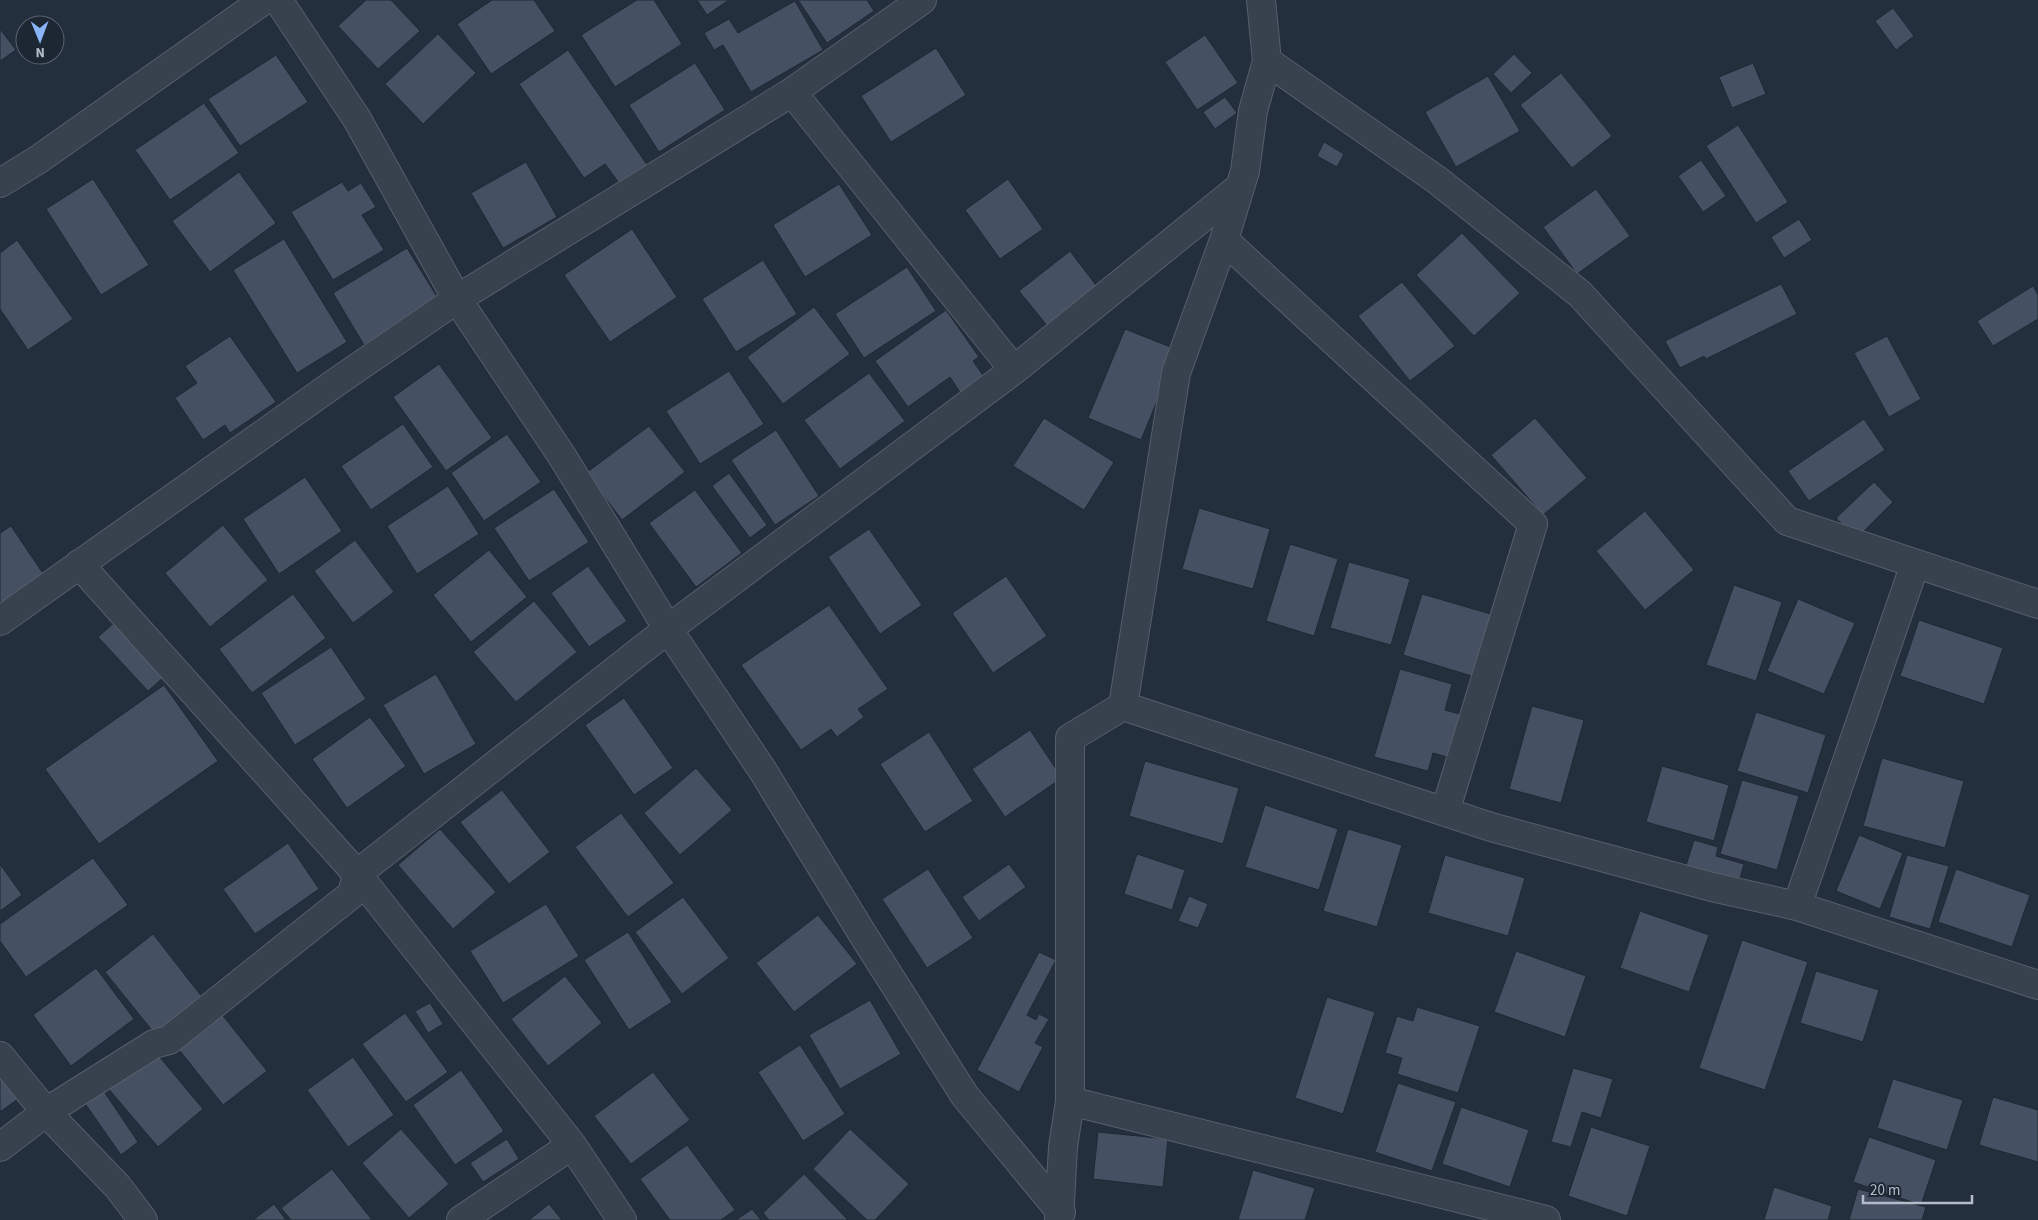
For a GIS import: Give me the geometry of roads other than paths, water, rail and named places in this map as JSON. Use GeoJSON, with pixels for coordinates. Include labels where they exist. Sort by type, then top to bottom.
{"type":"FeatureCollection","features":[{"type":"Feature","properties":{"kind":"street"},"geometry":{"type":"LineString","coordinates":[[0,183],[39,159],[264,0]]}},
{"type":"Feature","properties":{"kind":"street"},"geometry":{"type":"LineString","coordinates":[[278,0],[357,119],[457,299],[562,456],[668,629],[763,771],[965,1096],[1060,1216]]}},
{"type":"Feature","properties":{"kind":"street"},"geometry":{"type":"LineString","coordinates":[[0,621],[335,383],[457,299],[792,92],[922,0]]}},
{"type":"Feature","properties":{"kind":"street"},"geometry":{"type":"LineString","coordinates":[[1123,706],[1176,374],[1224,240],[1245,171],[1253,111],[1267,61],[1261,0]]}},
{"type":"Feature","properties":{"kind":"street"},"geometry":{"type":"LineString","coordinates":[[1267,61],[1437,180],[1580,294],[1787,521],[2038,604]]}},
{"type":"Feature","properties":{"kind":"street"},"geometry":{"type":"LineString","coordinates":[[792,92],[1014,370]]}},
{"type":"Feature","properties":{"kind":"street"},"geometry":{"type":"LineString","coordinates":[[0,1147],[46,1112],[154,1044],[169,1040],[352,894],[357,874],[668,629],[1014,370],[1240,187]]}},
{"type":"Feature","properties":{"kind":"street"},"geometry":{"type":"LineString","coordinates":[[1224,240],[1533,524],[1444,812]]}},
{"type":"Feature","properties":{"kind":"street"},"geometry":{"type":"LineString","coordinates":[[79,564],[357,874],[572,1145],[622,1220]]}},
{"type":"Feature","properties":{"kind":"street"},"geometry":{"type":"LineString","coordinates":[[1796,906],[1915,564]]}},
{"type":"Feature","properties":{"kind":"street"},"geometry":{"type":"LineString","coordinates":[[1060,1216],[1063,1146],[1070,1101],[1070,738],[1123,706],[1491,827],[1712,887],[1796,906],[2038,985]]}},
{"type":"Feature","properties":{"kind":"street"},"geometry":{"type":"LineString","coordinates":[[0,1056],[46,1112],[118,1187],[143,1220]]}},
{"type":"Feature","properties":{"kind":"street"},"geometry":{"type":"LineString","coordinates":[[1070,1101],[1546,1220]]}},
{"type":"Feature","properties":{"kind":"street"},"geometry":{"type":"LineString","coordinates":[[461,1220],[572,1145]]}}]}
